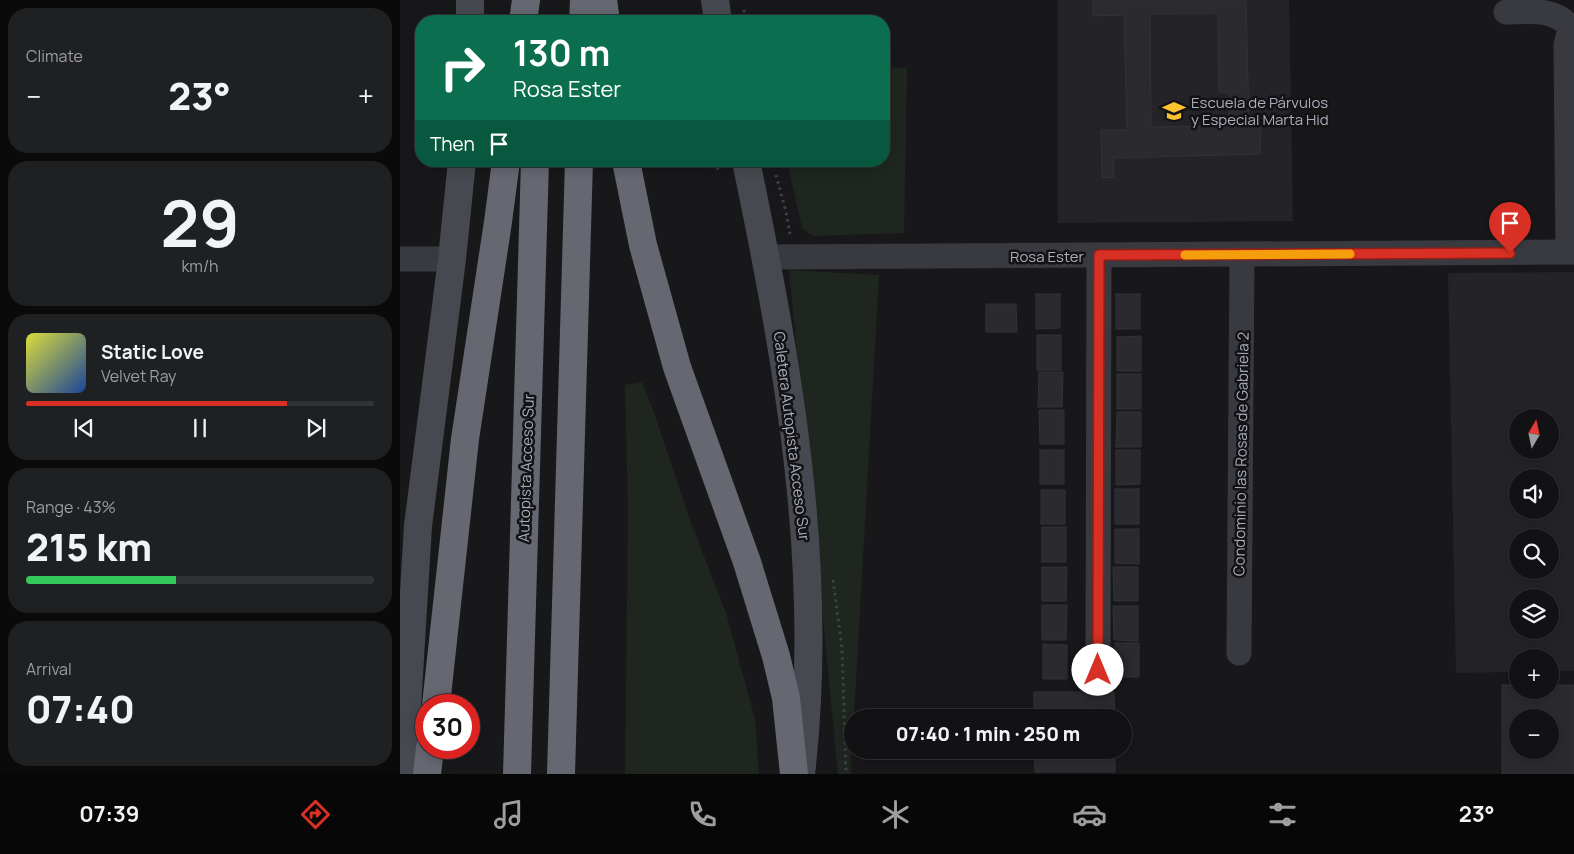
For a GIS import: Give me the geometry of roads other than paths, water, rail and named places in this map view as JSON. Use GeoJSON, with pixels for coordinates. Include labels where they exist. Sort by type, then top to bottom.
{"type":"FeatureCollection","features":[{"type":"Feature","properties":{"kind":"highway"},"geometry":{"type":"LineString","coordinates":[[524,15],[526,0]]}},
{"type":"Feature","properties":{"kind":"highway"},"geometry":{"type":"LineString","coordinates":[[539,15],[540,0]]}},
{"type":"Feature","properties":{"kind":"highway"},"geometry":{"type":"LineString","coordinates":[[583,15],[584,0]]}},
{"type":"Feature","properties":{"kind":"highway"},"geometry":{"type":"LineString","coordinates":[[603,0],[605,15]]}},
{"type":"Feature","properties":{"kind":"highway"},"geometry":{"type":"LineString","coordinates":[[437,694],[465,439],[505,167]]}},
{"type":"Feature","properties":{"kind":"highway","name":"Autopista Acceso Sur"},"geometry":{"type":"LineString","coordinates":[[517,774],[535,167]]}},
{"type":"Feature","properties":{"kind":"highway"},"geometry":{"type":"LineString","coordinates":[[561,774],[579,167]]}},
{"type":"Feature","properties":{"kind":"highway"},"geometry":{"type":"LineString","coordinates":[[627,167],[643,245],[678,367],[746,562],[776,656],[786,698],[794,774]]}},
{"type":"Feature","properties":{"kind":"highway"},"geometry":{"type":"LineString","coordinates":[[427,774],[429,759]]}},
{"type":"Feature","properties":{"kind":"main road"},"geometry":{"type":"LineString","coordinates":[[470,0],[470,15]]}},
{"type":"Feature","properties":{"kind":"main road"},"geometry":{"type":"LineString","coordinates":[[715,0],[717,15]]}},
{"type":"Feature","properties":{"kind":"main road"},"geometry":{"type":"LineString","coordinates":[[403,774],[418,526],[452,259],[461,167]]}},
{"type":"Feature","properties":{"kind":"main road","name":"Caletera Autopista Acceso Sur"},"geometry":{"type":"LineString","coordinates":[[747,167],[766,257],[793,420],[806,540],[808,659],[801,774]]}},
{"type":"Feature","properties":{"kind":"street","name":"Rosa Ester"},"geometry":{"type":"LineString","coordinates":[[766,257],[1571,252],[1566,45],[1573,30],[1556,15],[1539,12],[1506,12]]}},
{"type":"Feature","properties":{"kind":"street","name":"Condominio las Rosas de Gabriela 2"},"geometry":{"type":"LineString","coordinates":[[1239,653],[1242,254]]}},
{"type":"Feature","properties":{"kind":"street"},"geometry":{"type":"LineString","coordinates":[[1098,670],[1099,255]]}},
{"type":"Feature","properties":{"kind":"street"},"geometry":{"type":"LineString","coordinates":[[400,260],[452,259]]}},
{"type":"Feature","properties":{"kind":"place","name":"Escuela de Párvulos y Especial Marta Hid"},"geometry":{"type":"Point","coordinates":[1174,111]}}]}
